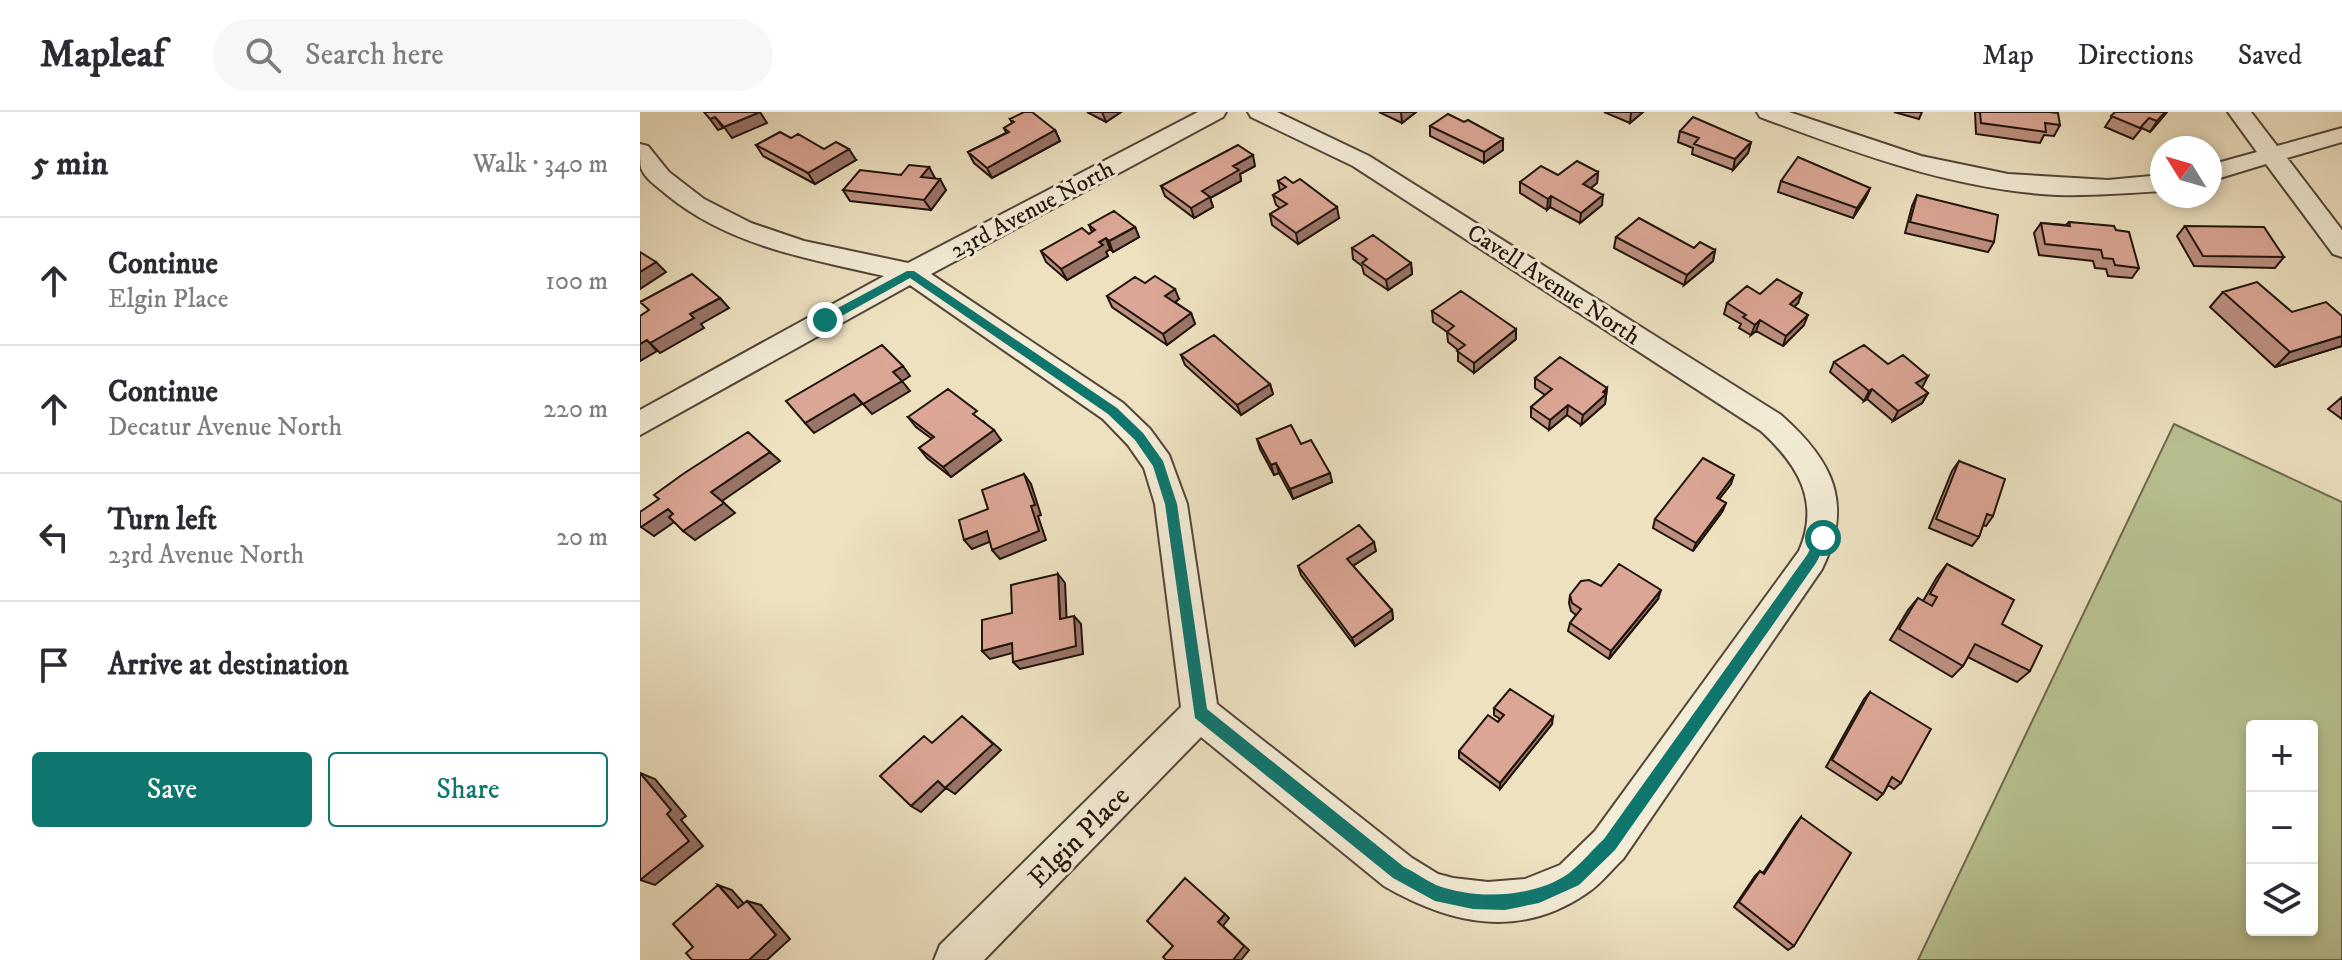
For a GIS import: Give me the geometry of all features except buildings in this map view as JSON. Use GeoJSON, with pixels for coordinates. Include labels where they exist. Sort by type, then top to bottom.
{"type":"FeatureCollection","features":[{"type":"Feature","properties":{"kind":"street","name":"23rd Avenue North"},"geometry":{"type":"LineString","coordinates":[[640,424],[911,273],[1215,112]]}},
{"type":"Feature","properties":{"kind":"street","name":"Cavell Avenue North"},"geometry":{"type":"LineString","coordinates":[[1200,713],[1398,872],[1435,893],[1473,901],[1505,902],[1539,895],[1573,880],[1609,845],[1823,538],[1825,513],[1810,464],[1793,441],[1771,423],[1396,182],[1361,161],[1259,112]]}},
{"type":"Feature","properties":{"kind":"street"},"geometry":{"type":"LineString","coordinates":[[1768,112],[1919,165],[1993,182],[2111,189],[2150,184]]}},
{"type":"Feature","properties":{"kind":"street"},"geometry":{"type":"LineString","coordinates":[[2239,112],[2342,248]]}},
{"type":"Feature","properties":{"kind":"street"},"geometry":{"type":"LineString","coordinates":[[2222,170],[2342,135]]}},
{"type":"Feature","properties":{"kind":"street"},"geometry":{"type":"LineString","coordinates":[[640,151],[660,177],[695,205],[742,229],[800,249],[911,273],[1113,411],[1139,437],[1158,464],[1171,504],[1200,713]]}},
{"type":"Feature","properties":{"kind":"street","name":"Elgin Place"},"geometry":{"type":"LineString","coordinates":[[955,960],[1200,713]]}},
{"type":"Feature","properties":{"kind":"green space"},"geometry":{"type":"Polygon","coordinates":[[[2174,424],[2342,502],[2342,960],[1918,960],[2174,424]]]}},
{"type":"Feature","properties":{"kind":"route"},"geometry":{"type":"LineString","coordinates":[[825,320],[911,273],[1113,411],[1139,437],[1158,464],[1171,504],[1200,713],[1398,872],[1435,893],[1473,901],[1505,902],[1539,895],[1573,880],[1609,845],[1823,538]]}}]}
